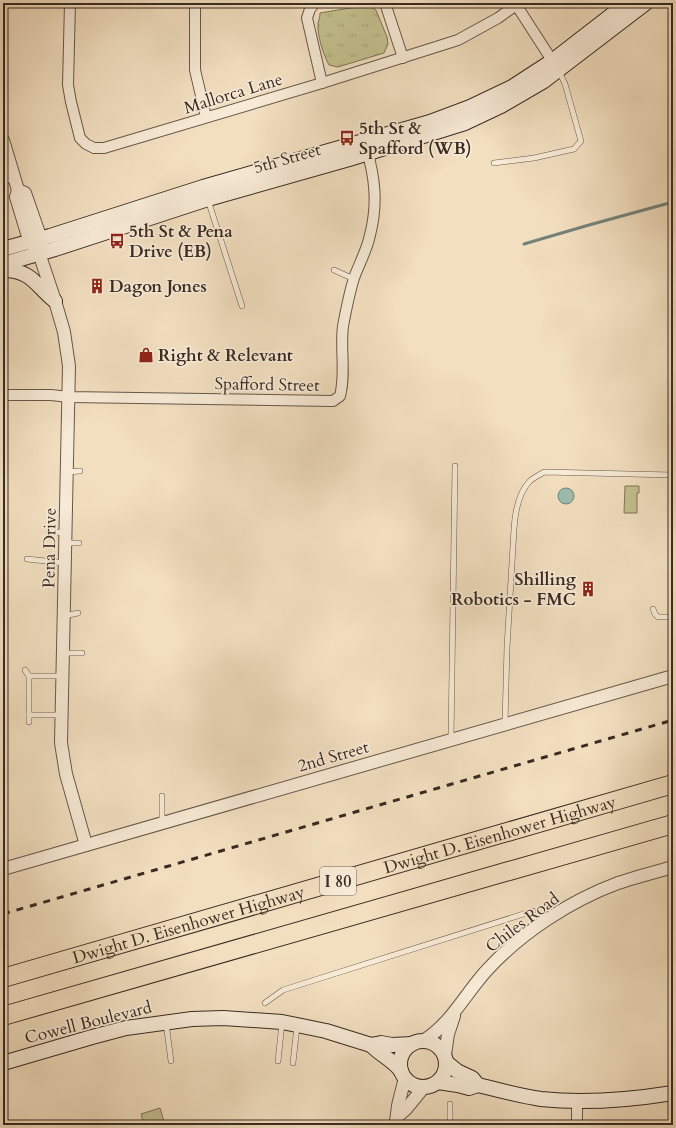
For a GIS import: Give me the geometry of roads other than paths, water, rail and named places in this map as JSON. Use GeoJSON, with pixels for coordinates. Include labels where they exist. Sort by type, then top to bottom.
{"type":"FeatureCollection","features":[{"type":"Feature","properties":{"kind":"highway","name":"Dwight D. Eisenhower Highway"},"geometry":{"type":"LineString","coordinates":[[3,978],[673,784]]}},
{"type":"Feature","properties":{"kind":"highway","name":"I 80"},"geometry":{"type":"LineString","coordinates":[[3,1016],[673,824]]}},
{"type":"Feature","properties":{"kind":"main road","name":"5th Street"},"geometry":{"type":"LineString","coordinates":[[3,250],[203,187],[465,122],[501,106],[544,80],[555,66],[627,3]]}},
{"type":"Feature","properties":{"kind":"main road","name":"5th Street"},"geometry":{"type":"LineString","coordinates":[[555,66],[646,3]]}},
{"type":"Feature","properties":{"kind":"main road","name":"5th Street"},"geometry":{"type":"LineString","coordinates":[[3,264],[366,147]]}},
{"type":"Feature","properties":{"kind":"main road"},"geometry":{"type":"LineString","coordinates":[[3,270],[15,271],[28,276],[55,301]]}},
{"type":"Feature","properties":{"kind":"main road","name":"Cowell Boulevard"},"geometry":{"type":"LineString","coordinates":[[3,1063],[126,1028],[192,1019],[223,1018],[298,1024],[332,1032],[371,1045],[381,1043],[392,1045],[417,1043]]}},
{"type":"Feature","properties":{"kind":"main road"},"geometry":{"type":"LineString","coordinates":[[446,1059],[446,1070],[443,1077],[431,1086],[424,1087],[416,1086],[410,1083],[403,1074],[400,1063],[402,1055],[406,1049],[417,1043],[434,1044],[440,1048],[446,1059],[457,1071],[472,1078],[478,1085]]}},
{"type":"Feature","properties":{"kind":"main road","name":"Cowell Boulevard"},"geometry":{"type":"LineString","coordinates":[[371,1045],[378,1053],[389,1058],[403,1074]]}},
{"type":"Feature","properties":{"kind":"main road"},"geometry":{"type":"LineString","coordinates":[[438,1082],[469,1088],[478,1085],[541,1099],[576,1101],[617,1101],[673,1093]]}},
{"type":"Feature","properties":{"kind":"street","name":"Mallorca Lane"},"geometry":{"type":"LineString","coordinates":[[70,3],[68,85],[80,138],[86,144],[94,148],[104,148],[322,83],[458,40],[498,18],[517,4]]}},
{"type":"Feature","properties":{"kind":"street"},"geometry":{"type":"LineString","coordinates":[[195,3],[195,70],[206,117]]}},
{"type":"Feature","properties":{"kind":"street"},"geometry":{"type":"LineString","coordinates":[[315,3],[310,9],[307,18],[322,83]]}},
{"type":"Feature","properties":{"kind":"street"},"geometry":{"type":"LineString","coordinates":[[385,3],[403,58]]}},
{"type":"Feature","properties":{"kind":"street"},"geometry":{"type":"LineString","coordinates":[[517,4],[555,66]]}},
{"type":"Feature","properties":{"kind":"street"},"geometry":{"type":"LineString","coordinates":[[3,140],[8,178],[18,190],[16,197],[36,240],[39,253]]}},
{"type":"Feature","properties":{"kind":"street","name":"Spafford Street"},"geometry":{"type":"LineString","coordinates":[[3,395],[51,395],[69,398],[333,401],[340,396],[342,386],[343,326],[347,305],[354,279],[370,236],[375,205],[375,186],[366,147]]}},
{"type":"Feature","properties":{"kind":"street","name":"Pena Drive"},"geometry":{"type":"LineString","coordinates":[[39,253],[64,332],[69,366],[61,743],[66,774],[86,845]]}},
{"type":"Feature","properties":{"kind":"street","name":"2nd Street"},"geometry":{"type":"LineString","coordinates":[[3,869],[451,740],[505,723],[673,676]]}},
{"type":"Feature","properties":{"kind":"street","name":"Chiles Road"},"geometry":{"type":"LineString","coordinates":[[455,1013],[487,970],[512,946],[548,919],[583,898],[618,883],[673,867]]}},
{"type":"Feature","properties":{"kind":"street"},"geometry":{"type":"LineString","coordinates":[[417,1043],[434,1035],[455,1013]]}},
{"type":"Feature","properties":{"kind":"street"},"geometry":{"type":"LineString","coordinates":[[446,1059],[448,1034],[455,1013]]}},
{"type":"Feature","properties":{"kind":"street"},"geometry":{"type":"LineString","coordinates":[[396,1120],[402,1094],[403,1074]]}},
{"type":"Feature","properties":{"kind":"street"},"geometry":{"type":"LineString","coordinates":[[396,1120],[424,1087]]}},
{"type":"Feature","properties":{"kind":"street"},"geometry":{"type":"LineString","coordinates":[[576,1101],[577,1125]]}},
{"type":"Feature","properties":{"kind":"lane"},"geometry":{"type":"LineString","coordinates":[[494,163],[534,158],[574,149],[582,141],[565,84],[555,66]]}},
{"type":"Feature","properties":{"kind":"lane"},"geometry":{"type":"LineString","coordinates":[[208,199],[242,306]]}},
{"type":"Feature","properties":{"kind":"lane"},"geometry":{"type":"LineString","coordinates":[[334,270],[354,279]]}},
{"type":"Feature","properties":{"kind":"lane"},"geometry":{"type":"LineString","coordinates":[[451,740],[455,466]]}},
{"type":"Feature","properties":{"kind":"lane"},"geometry":{"type":"LineString","coordinates":[[67,472],[80,471]]}},
{"type":"Feature","properties":{"kind":"lane"},"geometry":{"type":"LineString","coordinates":[[505,723],[514,529],[516,510],[522,493],[530,481],[544,472],[673,475]]}},
{"type":"Feature","properties":{"kind":"lane"},"geometry":{"type":"LineString","coordinates":[[53,531],[66,539],[79,542]]}},
{"type":"Feature","properties":{"kind":"lane"},"geometry":{"type":"LineString","coordinates":[[27,559],[65,563]]}},
{"type":"Feature","properties":{"kind":"lane"},"geometry":{"type":"LineString","coordinates":[[653,609],[654,614],[658,617],[673,618]]}},
{"type":"Feature","properties":{"kind":"lane"},"geometry":{"type":"LineString","coordinates":[[64,616],[78,613]]}},
{"type":"Feature","properties":{"kind":"lane"},"geometry":{"type":"LineString","coordinates":[[63,652],[82,653]]}},
{"type":"Feature","properties":{"kind":"lane"},"geometry":{"type":"LineString","coordinates":[[25,670],[29,676],[29,722]]}},
{"type":"Feature","properties":{"kind":"lane"},"geometry":{"type":"LineString","coordinates":[[29,676],[63,676]]}},
{"type":"Feature","properties":{"kind":"lane"},"geometry":{"type":"LineString","coordinates":[[29,715],[62,715]]}},
{"type":"Feature","properties":{"kind":"lane"},"geometry":{"type":"LineString","coordinates":[[162,796],[162,823]]}},
{"type":"Feature","properties":{"kind":"lane"},"geometry":{"type":"LineString","coordinates":[[265,1003],[283,990],[533,911]]}},
{"type":"Feature","properties":{"kind":"lane"},"geometry":{"type":"LineString","coordinates":[[166,1022],[171,1061]]}},
{"type":"Feature","properties":{"kind":"lane"},"geometry":{"type":"LineString","coordinates":[[278,1061],[282,1022]]}},
{"type":"Feature","properties":{"kind":"lane"},"geometry":{"type":"LineString","coordinates":[[293,1063],[298,1024]]}},
{"type":"Feature","properties":{"kind":"lane"},"geometry":{"type":"LineString","coordinates":[[450,1104],[450,1125]]}},
{"type":"Feature","properties":{"kind":"water"},"geometry":{"type":"Polygon","coordinates":[[[563,488],[569,488],[574,493],[572,502],[569,504],[563,504],[558,499],[558,493],[563,488]]]}},
{"type":"Feature","properties":{"kind":"waterway"},"geometry":{"type":"LineString","coordinates":[[524,244],[673,202]]}},
{"type":"Feature","properties":{"kind":"railway"},"geometry":{"type":"LineString","coordinates":[[3,914],[673,720]]}},
{"type":"Feature","properties":{"kind":"place","name":"5th St & Spafford (WB)"},"geometry":{"type":"Point","coordinates":[347,138]}},
{"type":"Feature","properties":{"kind":"place","name":"5th St & Pena Drive (EB)"},"geometry":{"type":"Point","coordinates":[117,241]}},
{"type":"Feature","properties":{"kind":"place","name":"Dagon Jones"},"geometry":{"type":"Point","coordinates":[97,286]}},
{"type":"Feature","properties":{"kind":"place","name":"Right & Relevant"},"geometry":{"type":"Point","coordinates":[146,355]}},
{"type":"Feature","properties":{"kind":"place","name":"Shilling Robotics - FMC"},"geometry":{"type":"Point","coordinates":[588,589]}}]}
